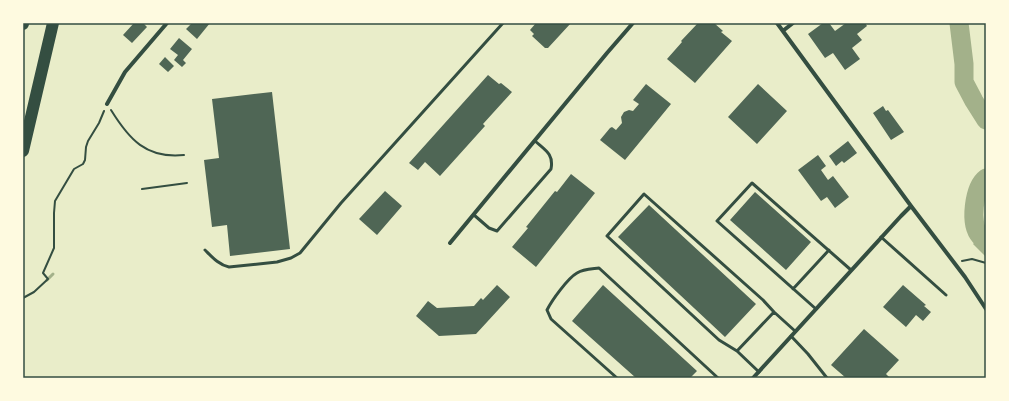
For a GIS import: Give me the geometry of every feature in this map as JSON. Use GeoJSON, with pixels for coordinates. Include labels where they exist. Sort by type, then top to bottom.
{"type":"FeatureCollection","features":[{"type":"Feature","properties":{"kind":"highway"},"geometry":{"type":"LineString","coordinates":[[23,151],[53,23]]}},
{"type":"Feature","properties":{"kind":"street"},"geometry":{"type":"LineString","coordinates":[[107,104],[115,87],[125,72],[167,23]]}},
{"type":"Feature","properties":{"kind":"street"},"geometry":{"type":"LineString","coordinates":[[450,243],[606,53],[633,23]]}},
{"type":"Feature","properties":{"kind":"street"},"geometry":{"type":"LineString","coordinates":[[778,23],[965,277],[986,309]]}},
{"type":"Feature","properties":{"kind":"street"},"geometry":{"type":"LineString","coordinates":[[784,30],[793,23]]}},
{"type":"Feature","properties":{"kind":"street"},"geometry":{"type":"LineString","coordinates":[[753,378],[881,237],[912,206]]}},
{"type":"Feature","properties":{"kind":"lane"},"geometry":{"type":"LineString","coordinates":[[205,250],[223,266],[229,267],[277,262],[291,258],[300,253],[350,192],[503,23]]}},
{"type":"Feature","properties":{"kind":"lane"},"geometry":{"type":"LineString","coordinates":[[474,215],[489,228],[497,231],[551,169],[553,161],[551,156],[535,141]]}},
{"type":"Feature","properties":{"kind":"lane"},"geometry":{"type":"LineString","coordinates":[[816,309],[717,221],[752,183],[851,270]]}},
{"type":"Feature","properties":{"kind":"lane"},"geometry":{"type":"LineString","coordinates":[[759,372],[737,351],[719,340],[607,236],[644,194],[763,300],[795,331]]}},
{"type":"Feature","properties":{"kind":"lane"},"geometry":{"type":"LineString","coordinates":[[881,237],[946,295]]}},
{"type":"Feature","properties":{"kind":"lane"},"geometry":{"type":"LineString","coordinates":[[793,290],[828,250]]}},
{"type":"Feature","properties":{"kind":"lane"},"geometry":{"type":"LineString","coordinates":[[617,378],[551,319],[546,310],[552,299],[576,273],[586,269],[599,268],[718,378]]}},
{"type":"Feature","properties":{"kind":"lane"},"geometry":{"type":"LineString","coordinates":[[737,351],[774,312]]}},
{"type":"Feature","properties":{"kind":"lane"},"geometry":{"type":"LineString","coordinates":[[790,336],[808,354],[827,378]]}},
{"type":"Feature","properties":{"kind":"path"},"geometry":{"type":"LineString","coordinates":[[107,104],[132,140],[159,154],[175,156],[184,155]]}},
{"type":"Feature","properties":{"kind":"path"},"geometry":{"type":"LineString","coordinates":[[23,298],[34,292],[48,279],[43,273],[54,248],[55,201],[74,169],[83,164],[88,141],[99,123],[107,104]]}},
{"type":"Feature","properties":{"kind":"path"},"geometry":{"type":"LineString","coordinates":[[142,189],[187,183]]}},
{"type":"Feature","properties":{"kind":"path"},"geometry":{"type":"LineString","coordinates":[[956,265],[965,260],[972,259],[986,263]]}},
{"type":"Feature","properties":{"kind":"shaded area"},"geometry":{"type":"Polygon","coordinates":[[[986,230],[986,257],[973,244],[986,230]]]}},
{"type":"Feature","properties":{"kind":"building"},"geometry":{"type":"Polygon","coordinates":[[[134,23],[143,23],[147,27],[132,43],[123,35],[134,23]]]}},
{"type":"Feature","properties":{"kind":"building"},"geometry":{"type":"Polygon","coordinates":[[[192,23],[210,23],[197,39],[186,29],[192,23]]]}},
{"type":"Feature","properties":{"kind":"building"},"geometry":{"type":"Polygon","coordinates":[[[536,23],[571,23],[548,48],[545,48],[532,36],[534,34],[530,30],[536,23]]]}},
{"type":"Feature","properties":{"kind":"building"},"geometry":{"type":"Polygon","coordinates":[[[698,23],[714,23],[723,31],[721,32],[732,41],[695,83],[667,59],[698,23]]]}},
{"type":"Feature","properties":{"kind":"building"},"geometry":{"type":"Polygon","coordinates":[[[823,23],[829,23],[835,31],[846,23],[865,23],[867,26],[857,34],[862,40],[852,48],[860,59],[845,70],[833,53],[825,58],[808,34],[823,23]]]}},
{"type":"Feature","properties":{"kind":"building"},"geometry":{"type":"Polygon","coordinates":[[[179,38],[192,49],[183,60],[186,63],[182,67],[174,60],[178,55],[170,49],[179,38]]]}},
{"type":"Feature","properties":{"kind":"building"},"geometry":{"type":"Polygon","coordinates":[[[165,57],[174,66],[168,72],[159,64],[165,57]]]}},
{"type":"Feature","properties":{"kind":"building"},"geometry":{"type":"Polygon","coordinates":[[[488,75],[512,92],[483,124],[485,126],[440,176],[425,162],[418,170],[409,163],[488,75]]]}},
{"type":"Feature","properties":{"kind":"building"},"geometry":{"type":"Polygon","coordinates":[[[646,84],[671,104],[625,160],[600,140],[610,128],[612,127],[616,130],[622,123],[621,117],[624,112],[629,110],[633,111],[639,104],[633,100],[646,84]]]}},
{"type":"Feature","properties":{"kind":"building"},"geometry":{"type":"Polygon","coordinates":[[[758,84],[787,111],[757,144],[728,117],[758,84]]]}},
{"type":"Feature","properties":{"kind":"building"},"geometry":{"type":"Polygon","coordinates":[[[272,92],[290,249],[230,256],[227,225],[212,227],[204,160],[219,158],[212,99],[272,92]]]}},
{"type":"Feature","properties":{"kind":"building"},"geometry":{"type":"Polygon","coordinates":[[[883,106],[886,111],[888,110],[904,132],[891,140],[873,113],[883,106]]]}},
{"type":"Feature","properties":{"kind":"building"},"geometry":{"type":"Polygon","coordinates":[[[848,141],[857,153],[844,163],[842,161],[836,166],[829,156],[848,141]]]}},
{"type":"Feature","properties":{"kind":"building"},"geometry":{"type":"Polygon","coordinates":[[[818,155],[826,166],[821,170],[828,180],[833,176],[849,197],[835,208],[827,197],[821,201],[798,170],[818,155]]]}},
{"type":"Feature","properties":{"kind":"building"},"geometry":{"type":"Polygon","coordinates":[[[571,174],[595,193],[536,267],[512,247],[555,191],[557,192],[571,174]]]}},
{"type":"Feature","properties":{"kind":"building"},"geometry":{"type":"Polygon","coordinates":[[[385,191],[402,206],[377,235],[359,219],[385,191]]]}},
{"type":"Feature","properties":{"kind":"building"},"geometry":{"type":"Polygon","coordinates":[[[755,192],[811,242],[786,270],[730,220],[755,192]]]}},
{"type":"Feature","properties":{"kind":"building"},"geometry":{"type":"Polygon","coordinates":[[[649,205],[756,304],[725,337],[618,237],[649,205]]]}},
{"type":"Feature","properties":{"kind":"building"},"geometry":{"type":"Polygon","coordinates":[[[497,285],[510,297],[476,334],[439,336],[416,316],[428,301],[437,308],[474,306],[481,298],[483,300],[497,285]]]}},
{"type":"Feature","properties":{"kind":"building"},"geometry":{"type":"Polygon","coordinates":[[[603,285],[697,371],[690,378],[636,378],[572,321],[603,285]]]}},
{"type":"Feature","properties":{"kind":"building"},"geometry":{"type":"Polygon","coordinates":[[[903,285],[926,305],[924,306],[931,312],[923,321],[916,315],[906,327],[883,307],[903,285]]]}},
{"type":"Feature","properties":{"kind":"building"},"geometry":{"type":"Polygon","coordinates":[[[864,329],[899,360],[886,374],[890,378],[846,378],[831,365],[864,329]]]}},
{"type":"Feature","properties":{"kind":"waterway"},"geometry":{"type":"LineString","coordinates":[[959,23],[964,64],[964,82],[986,120]]}},
{"type":"Feature","properties":{"kind":"waterway"},"geometry":{"type":"LineString","coordinates":[[986,178],[978,189],[974,206],[977,230],[980,236],[986,239]]}},
{"type":"Feature","properties":{"kind":"waterway"},"geometry":{"type":"LineString","coordinates":[[47,280],[53,274]]}}]}
